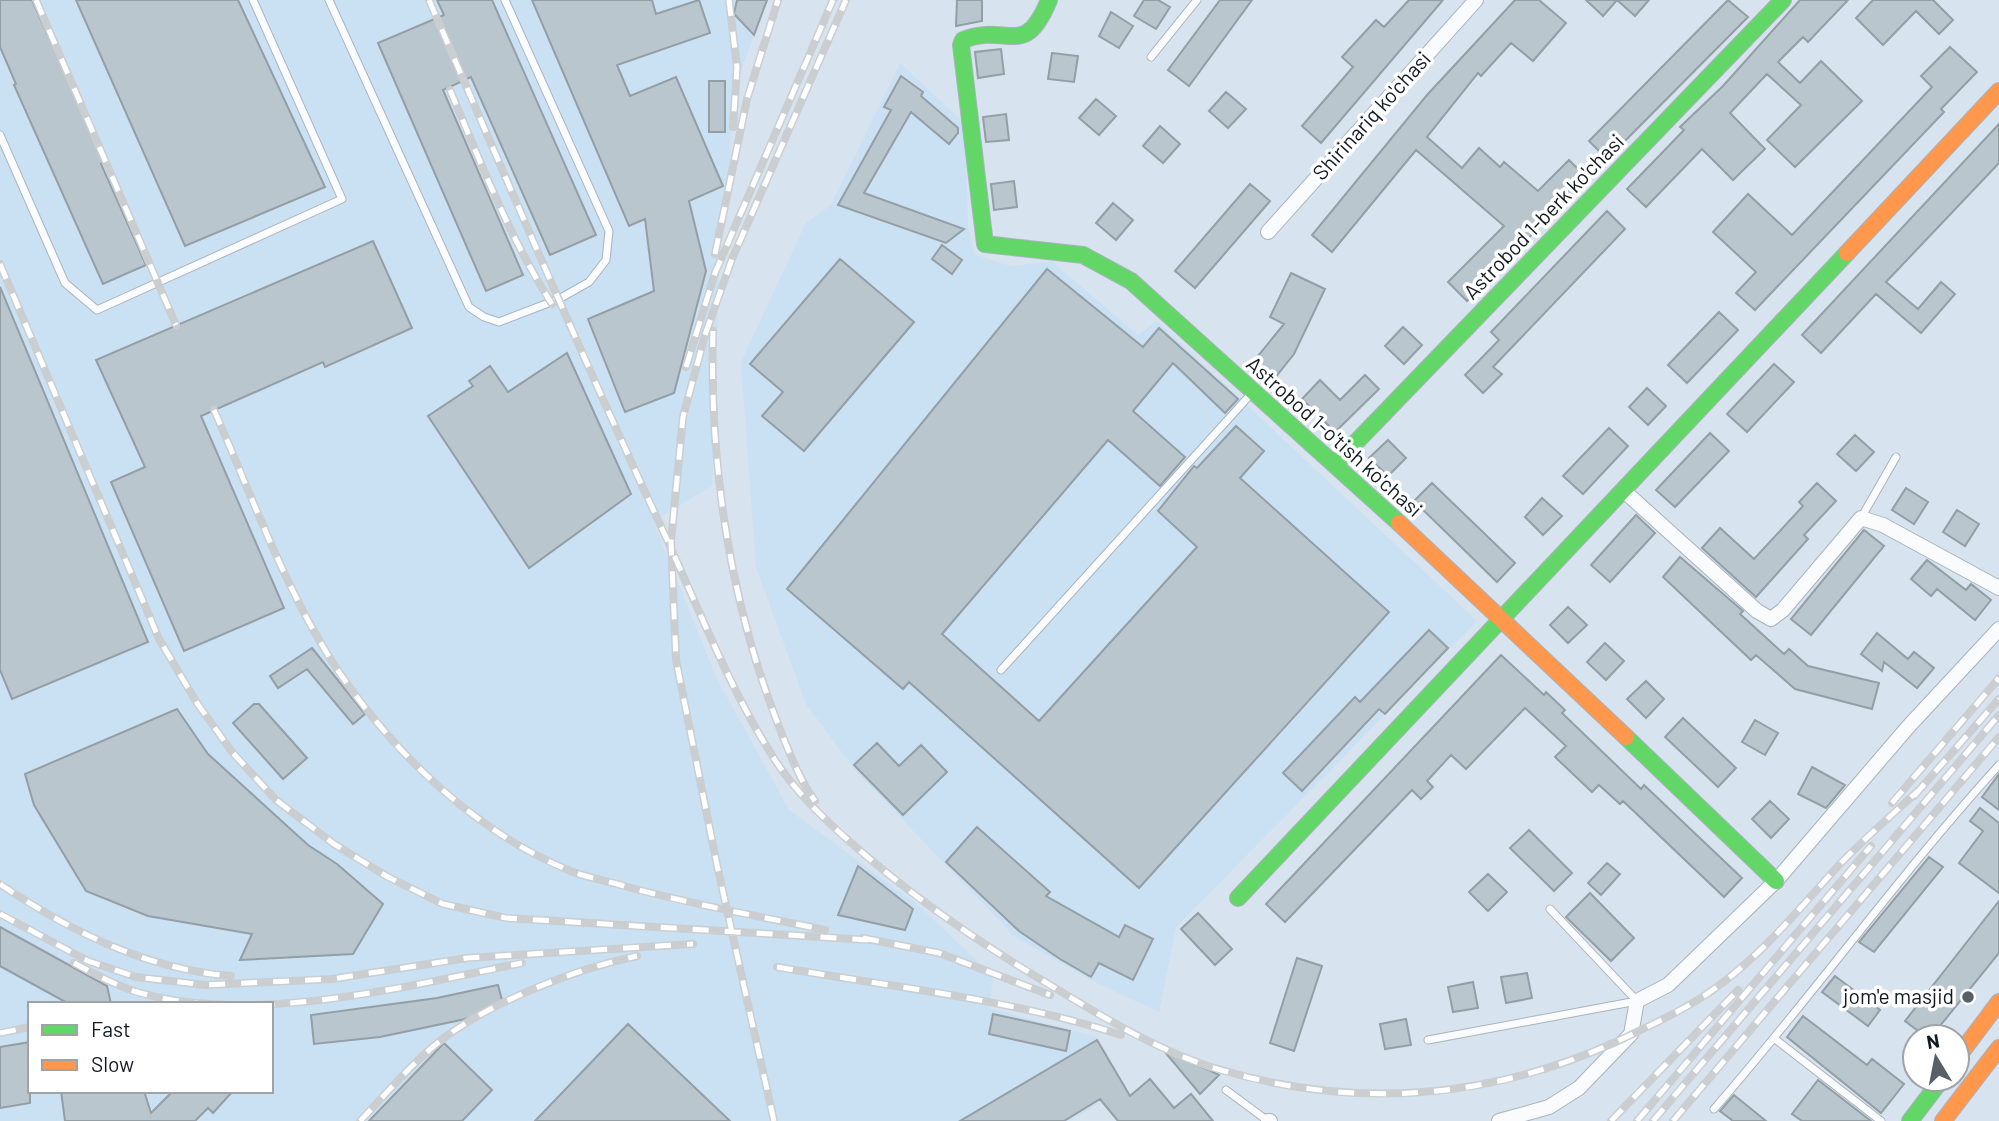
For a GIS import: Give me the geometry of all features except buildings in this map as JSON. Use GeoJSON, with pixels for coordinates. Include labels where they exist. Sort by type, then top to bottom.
{"type":"FeatureCollection","features":[{"type":"Feature","properties":{"kind":"street","name":"Astrobod 1-o'tish ko'chasi"},"geometry":{"type":"LineString","coordinates":[[1049,0],[1039,28],[1027,35],[972,36],[963,40],[961,53],[985,244],[1066,251],[1100,262],[1140,289],[1502,618],[1776,881]]}},
{"type":"Feature","properties":{"kind":"street","name":"Shirinariq ko'chasi"},"geometry":{"type":"LineString","coordinates":[[1268,232],[1476,0]]}},
{"type":"Feature","properties":{"kind":"street","name":"Astrobod 1-berk ko'chasi"},"geometry":{"type":"LineString","coordinates":[[1335,464],[1783,0]]}},
{"type":"Feature","properties":{"kind":"street"},"geometry":{"type":"LineString","coordinates":[[1238,898],[1999,91]]}},
{"type":"Feature","properties":{"kind":"street"},"geometry":{"type":"LineString","coordinates":[[1623,490],[1757,611],[1771,619],[1783,610],[1861,518],[1883,525],[1999,587]]}},
{"type":"Feature","properties":{"kind":"street"},"geometry":{"type":"LineString","coordinates":[[1500,1121],[1549,1107],[1579,1088],[1631,1034],[1637,1001],[1668,985],[1776,881],[1909,727],[1999,629]]}},
{"type":"Feature","properties":{"kind":"street"},"geometry":{"type":"LineString","coordinates":[[1971,1039],[1999,1002]]}},
{"type":"Feature","properties":{"kind":"street"},"geometry":{"type":"LineString","coordinates":[[1942,1121],[1999,1048]]}},
{"type":"Feature","properties":{"kind":"street"},"geometry":{"type":"LineString","coordinates":[[1910,1121],[1931,1093]]}},
{"type":"Feature","properties":{"kind":"lane"},"geometry":{"type":"LineString","coordinates":[[0,135],[65,283],[97,310],[342,199],[253,0]]}},
{"type":"Feature","properties":{"kind":"lane"},"geometry":{"type":"LineString","coordinates":[[329,0],[469,307],[484,317],[499,322],[559,299],[589,282],[606,260],[609,231],[505,0]]}},
{"type":"Feature","properties":{"kind":"lane"},"geometry":{"type":"LineString","coordinates":[[1151,57],[1197,0]]}},
{"type":"Feature","properties":{"kind":"lane"},"geometry":{"type":"LineString","coordinates":[[1001,670],[1252,393]]}},
{"type":"Feature","properties":{"kind":"lane"},"geometry":{"type":"LineString","coordinates":[[1861,518],[1896,457]]}},
{"type":"Feature","properties":{"kind":"lane"},"geometry":{"type":"LineString","coordinates":[[1714,1109],[1775,1039],[1879,907],[1999,765]]}},
{"type":"Feature","properties":{"kind":"lane"},"geometry":{"type":"LineString","coordinates":[[1550,909],[1637,1001]]}},
{"type":"Feature","properties":{"kind":"lane"},"geometry":{"type":"LineString","coordinates":[[1427,1040],[1637,1001]]}},
{"type":"Feature","properties":{"kind":"lane"},"geometry":{"type":"LineString","coordinates":[[1775,1039],[1881,1121]]}},
{"type":"Feature","properties":{"kind":"lane"},"geometry":{"type":"LineString","coordinates":[[1226,1090],[1269,1121]]}},
{"type":"Feature","properties":{"kind":"shaded area"},"geometry":{"type":"Polygon","coordinates":[[[0,0],[767,0],[742,68],[731,83],[730,168],[720,245],[712,486],[653,521],[716,677],[789,810],[918,905],[993,976],[989,1008],[1097,1037],[1126,1086],[1070,1121],[0,1121],[0,0]]]}},
{"type":"Feature","properties":{"kind":"shaded area"},"geometry":{"type":"Polygon","coordinates":[[[900,63],[965,124],[968,228],[974,254],[1010,266],[1052,262],[1138,335],[1157,321],[1477,621],[1176,927],[1159,1012],[1093,981],[1014,936],[856,771],[806,704],[756,567],[741,362],[806,223],[831,205],[900,63]]]}},
{"type":"Feature","properties":{"kind":"railway"},"geometry":{"type":"LineString","coordinates":[[36,0],[176,325]]}},
{"type":"Feature","properties":{"kind":"railway"},"geometry":{"type":"LineString","coordinates":[[429,0],[574,334],[716,649],[744,706],[783,772],[829,822],[919,898],[1019,966],[1126,1029],[1211,1067],[1263,1081],[1315,1090],[1417,1093],[1468,1087],[1568,1061],[1618,1041],[1680,1010],[1714,989],[1765,946],[1839,865],[1919,790]]}},
{"type":"Feature","properties":{"kind":"railway"},"geometry":{"type":"LineString","coordinates":[[729,0],[737,67],[733,127]]}},
{"type":"Feature","properties":{"kind":"railway"},"geometry":{"type":"LineString","coordinates":[[715,254],[747,99],[778,0]]}},
{"type":"Feature","properties":{"kind":"railway"},"geometry":{"type":"LineString","coordinates":[[686,367],[715,273],[833,0]]}},
{"type":"Feature","properties":{"kind":"railway"},"geometry":{"type":"LineString","coordinates":[[774,1121],[717,865],[676,660],[671,541],[683,417],[705,335],[732,259],[846,0]]}},
{"type":"Feature","properties":{"kind":"railway"},"geometry":{"type":"LineString","coordinates":[[450,90],[509,226],[552,304]]}},
{"type":"Feature","properties":{"kind":"railway"},"geometry":{"type":"LineString","coordinates":[[0,264],[159,639],[197,703],[232,752],[276,800],[334,844],[388,877],[443,904],[506,918],[870,940]]}},
{"type":"Feature","properties":{"kind":"railway"},"geometry":{"type":"LineString","coordinates":[[713,331],[719,481],[735,581],[761,678],[790,754],[815,801]]}},
{"type":"Feature","properties":{"kind":"railway"},"geometry":{"type":"LineString","coordinates":[[214,410],[271,544],[320,642],[339,672],[386,733],[442,789],[504,837],[573,872],[674,898],[825,930]]}},
{"type":"Feature","properties":{"kind":"railway"},"geometry":{"type":"LineString","coordinates":[[1892,803],[1999,678]]}},
{"type":"Feature","properties":{"kind":"railway"},"geometry":{"type":"LineString","coordinates":[[1914,796],[1999,699]]}},
{"type":"Feature","properties":{"kind":"railway"},"geometry":{"type":"LineString","coordinates":[[1653,1121],[1999,715]]}},
{"type":"Feature","properties":{"kind":"railway"},"geometry":{"type":"LineString","coordinates":[[1673,1121],[1999,737]]}},
{"type":"Feature","properties":{"kind":"railway"},"geometry":{"type":"LineString","coordinates":[[1637,1121],[1871,846]]}},
{"type":"Feature","properties":{"kind":"railway"},"geometry":{"type":"LineString","coordinates":[[0,884],[81,932],[110,945],[168,965],[231,976]]}},
{"type":"Feature","properties":{"kind":"railway"},"geometry":{"type":"LineString","coordinates":[[0,914],[88,961],[136,977],[205,985],[332,979],[467,958],[693,944]]}},
{"type":"Feature","properties":{"kind":"railway"},"geometry":{"type":"LineString","coordinates":[[863,938],[939,953],[1050,995]]}},
{"type":"Feature","properties":{"kind":"railway"},"geometry":{"type":"LineString","coordinates":[[360,1121],[419,1059],[440,1041],[483,1013],[561,978],[637,956]]}},
{"type":"Feature","properties":{"kind":"railway"},"geometry":{"type":"LineString","coordinates":[[74,963],[137,992],[194,1002]]}},
{"type":"Feature","properties":{"kind":"railway"},"geometry":{"type":"LineString","coordinates":[[273,1004],[380,991],[522,963]]}},
{"type":"Feature","properties":{"kind":"railway"},"geometry":{"type":"LineString","coordinates":[[777,967],[994,1003],[1121,1035]]}},
{"type":"Feature","properties":{"kind":"railway"},"geometry":{"type":"LineString","coordinates":[[1611,1121],[1738,990]]}},
{"type":"Feature","properties":{"kind":"railway"},"geometry":{"type":"LineString","coordinates":[[0,1033],[28,1027]]}},
{"type":"Feature","properties":{"kind":"traffic: fast"},"geometry":{"type":"LineString","coordinates":[[1049,0],[1040,18],[1023,35],[979,36],[963,40],[961,45],[985,244],[1083,255],[1131,281],[1399,523]]}},
{"type":"Feature","properties":{"kind":"traffic: fast"},"geometry":{"type":"LineString","coordinates":[[1335,464],[1783,0]]}},
{"type":"Feature","properties":{"kind":"traffic: fast"},"geometry":{"type":"LineString","coordinates":[[1238,898],[1847,253]]}},
{"type":"Feature","properties":{"kind":"traffic: fast"},"geometry":{"type":"LineString","coordinates":[[1626,737],[1776,881]]}},
{"type":"Feature","properties":{"kind":"traffic: fast"},"geometry":{"type":"LineString","coordinates":[[1910,1121],[1931,1093]]}},
{"type":"Feature","properties":{"kind":"traffic: slow"},"geometry":{"type":"LineString","coordinates":[[1847,253],[1999,91]]}},
{"type":"Feature","properties":{"kind":"traffic: slow"},"geometry":{"type":"LineString","coordinates":[[1399,523],[1626,737]]}},
{"type":"Feature","properties":{"kind":"traffic: slow"},"geometry":{"type":"LineString","coordinates":[[1971,1039],[1999,1002]]}},
{"type":"Feature","properties":{"kind":"traffic: slow"},"geometry":{"type":"LineString","coordinates":[[1943,1121],[1999,1048]]}},
{"type":"Feature","properties":{"kind":"place","name":"jom'e masjid"},"geometry":{"type":"Point","coordinates":[1968,997]}}]}
